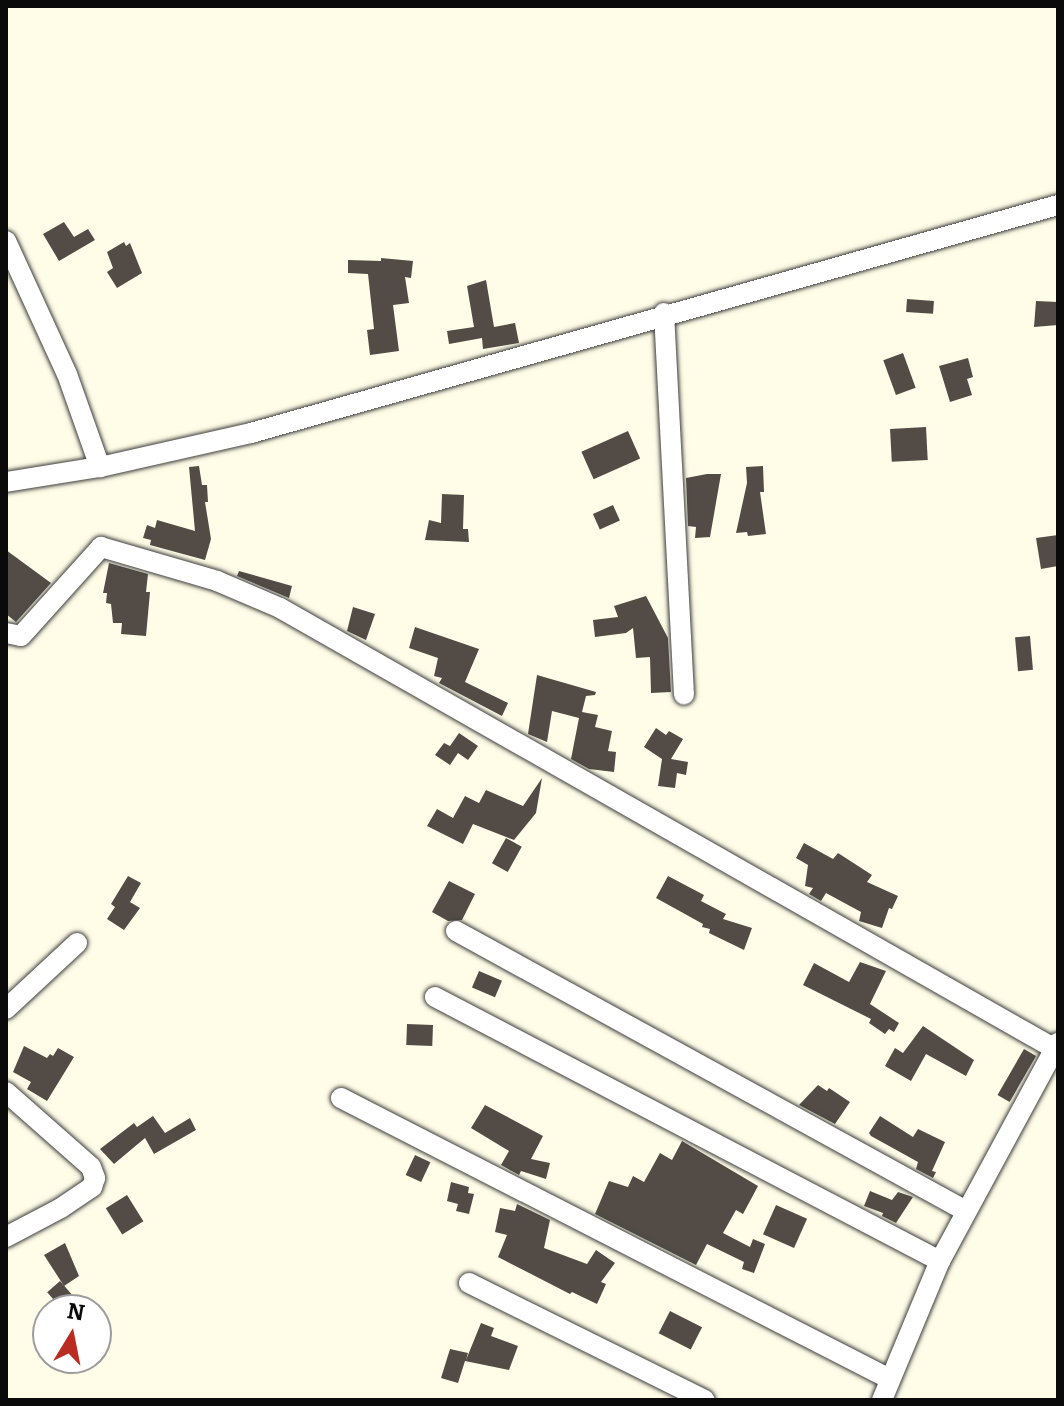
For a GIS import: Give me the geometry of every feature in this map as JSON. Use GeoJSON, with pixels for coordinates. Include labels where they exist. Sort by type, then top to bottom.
{"type":"FeatureCollection","features":[{"type":"Feature","properties":{"kind":"street"},"geometry":{"type":"LineString","coordinates":[[6,482],[100,467],[251,433],[664,313],[1058,205]]}},
{"type":"Feature","properties":{"kind":"street"},"geometry":{"type":"LineString","coordinates":[[6,241],[67,374],[100,467]]}},
{"type":"Feature","properties":{"kind":"street"},"geometry":{"type":"LineString","coordinates":[[664,313],[684,694]]}},
{"type":"Feature","properties":{"kind":"street"},"geometry":{"type":"LineString","coordinates":[[6,633],[21,636],[101,547],[217,581],[280,608],[1055,1055],[940,1261],[888,1378],[882,1400]]}},
{"type":"Feature","properties":{"kind":"street"},"geometry":{"type":"LineString","coordinates":[[456,931],[966,1211]]}},
{"type":"Feature","properties":{"kind":"street"},"geometry":{"type":"LineString","coordinates":[[6,1009],[77,943]]}},
{"type":"Feature","properties":{"kind":"street"},"geometry":{"type":"LineString","coordinates":[[435,997],[940,1261]]}},
{"type":"Feature","properties":{"kind":"street"},"geometry":{"type":"LineString","coordinates":[[6,1092],[91,1167],[95,1178],[92,1187],[61,1208],[6,1237]]}},
{"type":"Feature","properties":{"kind":"street"},"geometry":{"type":"LineString","coordinates":[[341,1098],[888,1378]]}},
{"type":"Feature","properties":{"kind":"street"},"geometry":{"type":"LineString","coordinates":[[469,1283],[705,1400]]}},
{"type":"Feature","properties":{"kind":"building"},"geometry":{"type":"Polygon","coordinates":[[[64,222],[74,237],[88,229],[95,240],[59,261],[43,234],[64,222]]]}},
{"type":"Feature","properties":{"kind":"building"},"geometry":{"type":"Polygon","coordinates":[[[124,242],[126,246],[130,243],[142,273],[117,288],[107,272],[113,268],[107,252],[124,242]]]}},
{"type":"Feature","properties":{"kind":"building"},"geometry":{"type":"Polygon","coordinates":[[[381,258],[413,261],[411,278],[405,277],[409,303],[393,305],[399,351],[370,355],[367,330],[374,329],[368,274],[348,273],[348,260],[381,261],[381,258]]]}},
{"type":"Feature","properties":{"kind":"building"},"geometry":{"type":"Polygon","coordinates":[[[486,280],[494,327],[515,323],[519,343],[483,349],[482,338],[449,344],[447,331],[474,327],[467,286],[486,280]]]}},
{"type":"Feature","properties":{"kind":"building"},"geometry":{"type":"Polygon","coordinates":[[[907,299],[934,301],[933,314],[906,312],[907,299]]]}},
{"type":"Feature","properties":{"kind":"building"},"geometry":{"type":"Polygon","coordinates":[[[1036,301],[1058,302],[1058,325],[1034,327],[1036,301]]]}},
{"type":"Feature","properties":{"kind":"building"},"geometry":{"type":"Polygon","coordinates":[[[903,353],[916,388],[896,395],[883,360],[903,353]]]}},
{"type":"Feature","properties":{"kind":"building"},"geometry":{"type":"Polygon","coordinates":[[[968,358],[973,377],[967,379],[972,395],[950,402],[939,366],[968,358]]]}},
{"type":"Feature","properties":{"kind":"building"},"geometry":{"type":"Polygon","coordinates":[[[926,427],[928,460],[892,462],[890,429],[926,427]]]}},
{"type":"Feature","properties":{"kind":"building"},"geometry":{"type":"Polygon","coordinates":[[[628,431],[640,458],[594,479],[581,452],[628,431]]]}},
{"type":"Feature","properties":{"kind":"building"},"geometry":{"type":"Polygon","coordinates":[[[199,466],[202,485],[207,485],[208,502],[205,502],[211,539],[205,560],[150,545],[151,540],[143,538],[147,525],[155,528],[157,520],[195,531],[189,467],[199,466]]]}},
{"type":"Feature","properties":{"kind":"building"},"geometry":{"type":"Polygon","coordinates":[[[763,466],[764,492],[760,492],[766,534],[748,536],[747,532],[736,533],[747,483],[746,467],[763,466]]]}},
{"type":"Feature","properties":{"kind":"building"},"geometry":{"type":"Polygon","coordinates":[[[721,474],[710,537],[695,538],[696,527],[688,526],[686,478],[721,474]]]}},
{"type":"Feature","properties":{"kind":"building"},"geometry":{"type":"Polygon","coordinates":[[[442,494],[464,495],[463,529],[468,529],[469,542],[425,540],[429,520],[441,523],[442,494]]]}},
{"type":"Feature","properties":{"kind":"building"},"geometry":{"type":"Polygon","coordinates":[[[613,505],[620,521],[600,529],[593,514],[613,505]]]}},
{"type":"Feature","properties":{"kind":"building"},"geometry":{"type":"Polygon","coordinates":[[[1058,535],[1058,566],[1041,569],[1036,538],[1058,535]]]}},
{"type":"Feature","properties":{"kind":"building"},"geometry":{"type":"Polygon","coordinates":[[[6,550],[51,583],[16,622],[6,614],[6,550]]]}},
{"type":"Feature","properties":{"kind":"building"},"geometry":{"type":"Polygon","coordinates":[[[109,563],[148,574],[146,592],[150,592],[146,636],[121,634],[122,623],[113,623],[111,604],[106,603],[107,593],[103,593],[109,563]]]}},
{"type":"Feature","properties":{"kind":"building"},"geometry":{"type":"Polygon","coordinates":[[[239,571],[292,586],[289,598],[237,576],[239,571]]]}},
{"type":"Feature","properties":{"kind":"building"},"geometry":{"type":"Polygon","coordinates":[[[646,596],[668,638],[671,692],[651,693],[650,657],[636,658],[633,628],[626,633],[595,637],[593,620],[618,617],[614,606],[646,596]]]}},
{"type":"Feature","properties":{"kind":"building"},"geometry":{"type":"Polygon","coordinates":[[[353,607],[375,614],[366,640],[347,631],[353,607]]]}},
{"type":"Feature","properties":{"kind":"building"},"geometry":{"type":"Polygon","coordinates":[[[415,627],[479,649],[465,682],[508,703],[502,716],[439,683],[442,678],[434,676],[438,658],[409,648],[415,627]]]}},
{"type":"Feature","properties":{"kind":"building"},"geometry":{"type":"Polygon","coordinates":[[[1030,636],[1033,670],[1018,671],[1015,637],[1030,636]]]}},
{"type":"Feature","properties":{"kind":"building"},"geometry":{"type":"Polygon","coordinates":[[[537,675],[596,692],[595,695],[586,696],[582,712],[598,715],[595,727],[612,731],[608,751],[616,752],[614,772],[589,769],[571,759],[579,718],[552,711],[547,742],[528,734],[537,675]]]}},
{"type":"Feature","properties":{"kind":"building"},"geometry":{"type":"Polygon","coordinates":[[[656,728],[666,735],[669,731],[683,739],[671,759],[688,762],[686,775],[677,773],[675,788],[658,786],[662,759],[644,747],[656,728]]]}},
{"type":"Feature","properties":{"kind":"building"},"geometry":{"type":"Polygon","coordinates":[[[459,733],[478,746],[468,760],[458,753],[450,765],[435,755],[444,743],[450,746],[459,733]]]}},
{"type":"Feature","properties":{"kind":"building"},"geometry":{"type":"Polygon","coordinates":[[[542,778],[536,813],[514,840],[473,824],[463,844],[427,826],[437,809],[453,818],[465,796],[479,803],[486,790],[523,806],[542,778]]]}},
{"type":"Feature","properties":{"kind":"building"},"geometry":{"type":"Polygon","coordinates":[[[506,838],[522,847],[508,872],[492,863],[506,838]]]}},
{"type":"Feature","properties":{"kind":"building"},"geometry":{"type":"Polygon","coordinates":[[[804,843],[833,859],[838,853],[872,875],[867,882],[898,896],[892,909],[889,908],[882,928],[859,921],[861,912],[826,893],[821,901],[809,894],[813,888],[805,886],[808,865],[796,858],[804,843]]]}},
{"type":"Feature","properties":{"kind":"building"},"geometry":{"type":"Polygon","coordinates":[[[128,876],[141,883],[130,902],[140,908],[124,930],[107,919],[115,907],[111,904],[128,876]]]}},
{"type":"Feature","properties":{"kind":"building"},"geometry":{"type":"Polygon","coordinates":[[[668,876],[704,895],[701,901],[726,914],[723,919],[752,928],[744,950],[709,933],[710,929],[702,927],[703,924],[656,898],[668,876]]]}},
{"type":"Feature","properties":{"kind":"building"},"geometry":{"type":"Polygon","coordinates":[[[449,881],[475,894],[462,920],[448,921],[432,912],[449,881]]]}},
{"type":"Feature","properties":{"kind":"building"},"geometry":{"type":"Polygon","coordinates":[[[860,962],[886,971],[870,1004],[899,1023],[894,1032],[889,1029],[885,1034],[869,1023],[871,1019],[803,985],[814,963],[849,982],[860,962]]]}},
{"type":"Feature","properties":{"kind":"building"},"geometry":{"type":"Polygon","coordinates":[[[479,971],[502,981],[495,997],[472,988],[479,971]]]}},
{"type":"Feature","properties":{"kind":"building"},"geometry":{"type":"Polygon","coordinates":[[[407,1024],[433,1025],[432,1046],[406,1045],[407,1024]]]}},
{"type":"Feature","properties":{"kind":"building"},"geometry":{"type":"Polygon","coordinates":[[[923,1026],[974,1060],[966,1076],[926,1054],[911,1081],[885,1066],[895,1048],[903,1053],[923,1026]]]}},
{"type":"Feature","properties":{"kind":"building"},"geometry":{"type":"Polygon","coordinates":[[[24,1046],[47,1058],[50,1054],[53,1056],[58,1048],[74,1057],[47,1101],[27,1089],[31,1082],[13,1072],[24,1046]]]}},
{"type":"Feature","properties":{"kind":"building"},"geometry":{"type":"Polygon","coordinates":[[[1024,1049],[1036,1056],[1010,1102],[998,1095],[1024,1049]]]}},
{"type":"Feature","properties":{"kind":"building"},"geometry":{"type":"Polygon","coordinates":[[[818,1085],[827,1091],[829,1088],[850,1102],[835,1124],[799,1105],[818,1085]]]}},
{"type":"Feature","properties":{"kind":"building"},"geometry":{"type":"Polygon","coordinates":[[[485,1105],[543,1136],[531,1159],[550,1163],[546,1179],[521,1171],[519,1175],[501,1165],[509,1151],[471,1128],[485,1105]]]}},
{"type":"Feature","properties":{"kind":"building"},"geometry":{"type":"Polygon","coordinates":[[[153,1116],[165,1133],[190,1118],[196,1130],[154,1154],[145,1138],[114,1164],[100,1149],[134,1123],[137,1127],[153,1116]]]}},
{"type":"Feature","properties":{"kind":"building"},"geometry":{"type":"Polygon","coordinates":[[[880,1116],[913,1137],[918,1129],[945,1142],[932,1171],[936,1172],[933,1178],[916,1169],[918,1162],[871,1136],[869,1133],[880,1116]]]}},
{"type":"Feature","properties":{"kind":"building"},"geometry":{"type":"Polygon","coordinates":[[[682,1141],[758,1186],[743,1214],[736,1210],[723,1233],[750,1247],[753,1239],[765,1244],[754,1273],[742,1269],[744,1262],[707,1244],[696,1265],[595,1214],[609,1181],[628,1187],[633,1176],[644,1182],[660,1153],[672,1160],[682,1141]]]}},
{"type":"Feature","properties":{"kind":"building"},"geometry":{"type":"Polygon","coordinates":[[[415,1155],[430,1162],[421,1182],[406,1175],[415,1155]]]}},
{"type":"Feature","properties":{"kind":"building"},"geometry":{"type":"Polygon","coordinates":[[[451,1182],[469,1187],[468,1193],[474,1194],[469,1214],[456,1211],[458,1204],[447,1201],[451,1182]]]}},
{"type":"Feature","properties":{"kind":"building"},"geometry":{"type":"Polygon","coordinates":[[[870,1191],[892,1200],[898,1192],[913,1197],[896,1223],[882,1216],[883,1213],[864,1206],[870,1191]]]}},
{"type":"Feature","properties":{"kind":"building"},"geometry":{"type":"Polygon","coordinates":[[[127,1195],[143,1221],[122,1235],[106,1208],[127,1195]]]}},
{"type":"Feature","properties":{"kind":"building"},"geometry":{"type":"Polygon","coordinates":[[[517,1204],[550,1220],[544,1248],[587,1264],[596,1250],[615,1263],[601,1282],[606,1284],[597,1304],[572,1292],[570,1294],[498,1257],[507,1235],[495,1232],[500,1208],[515,1211],[517,1204]]]}},
{"type":"Feature","properties":{"kind":"building"},"geometry":{"type":"Polygon","coordinates":[[[776,1205],[807,1219],[794,1248],[763,1234],[776,1205]]]}},
{"type":"Feature","properties":{"kind":"building"},"geometry":{"type":"Polygon","coordinates":[[[65,1243],[79,1276],[64,1286],[44,1255],[65,1243]]]}},
{"type":"Feature","properties":{"kind":"building"},"geometry":{"type":"Polygon","coordinates":[[[60,1281],[71,1294],[47,1292],[60,1281]]]}},
{"type":"Feature","properties":{"kind":"building"},"geometry":{"type":"Polygon","coordinates":[[[670,1311],[702,1327],[691,1350],[659,1333],[670,1311]]]}},
{"type":"Feature","properties":{"kind":"building"},"geometry":{"type":"Polygon","coordinates":[[[481,1323],[494,1328],[491,1336],[518,1346],[509,1370],[465,1361],[458,1383],[441,1378],[450,1349],[468,1353],[466,1360],[481,1323]]]}}]}
